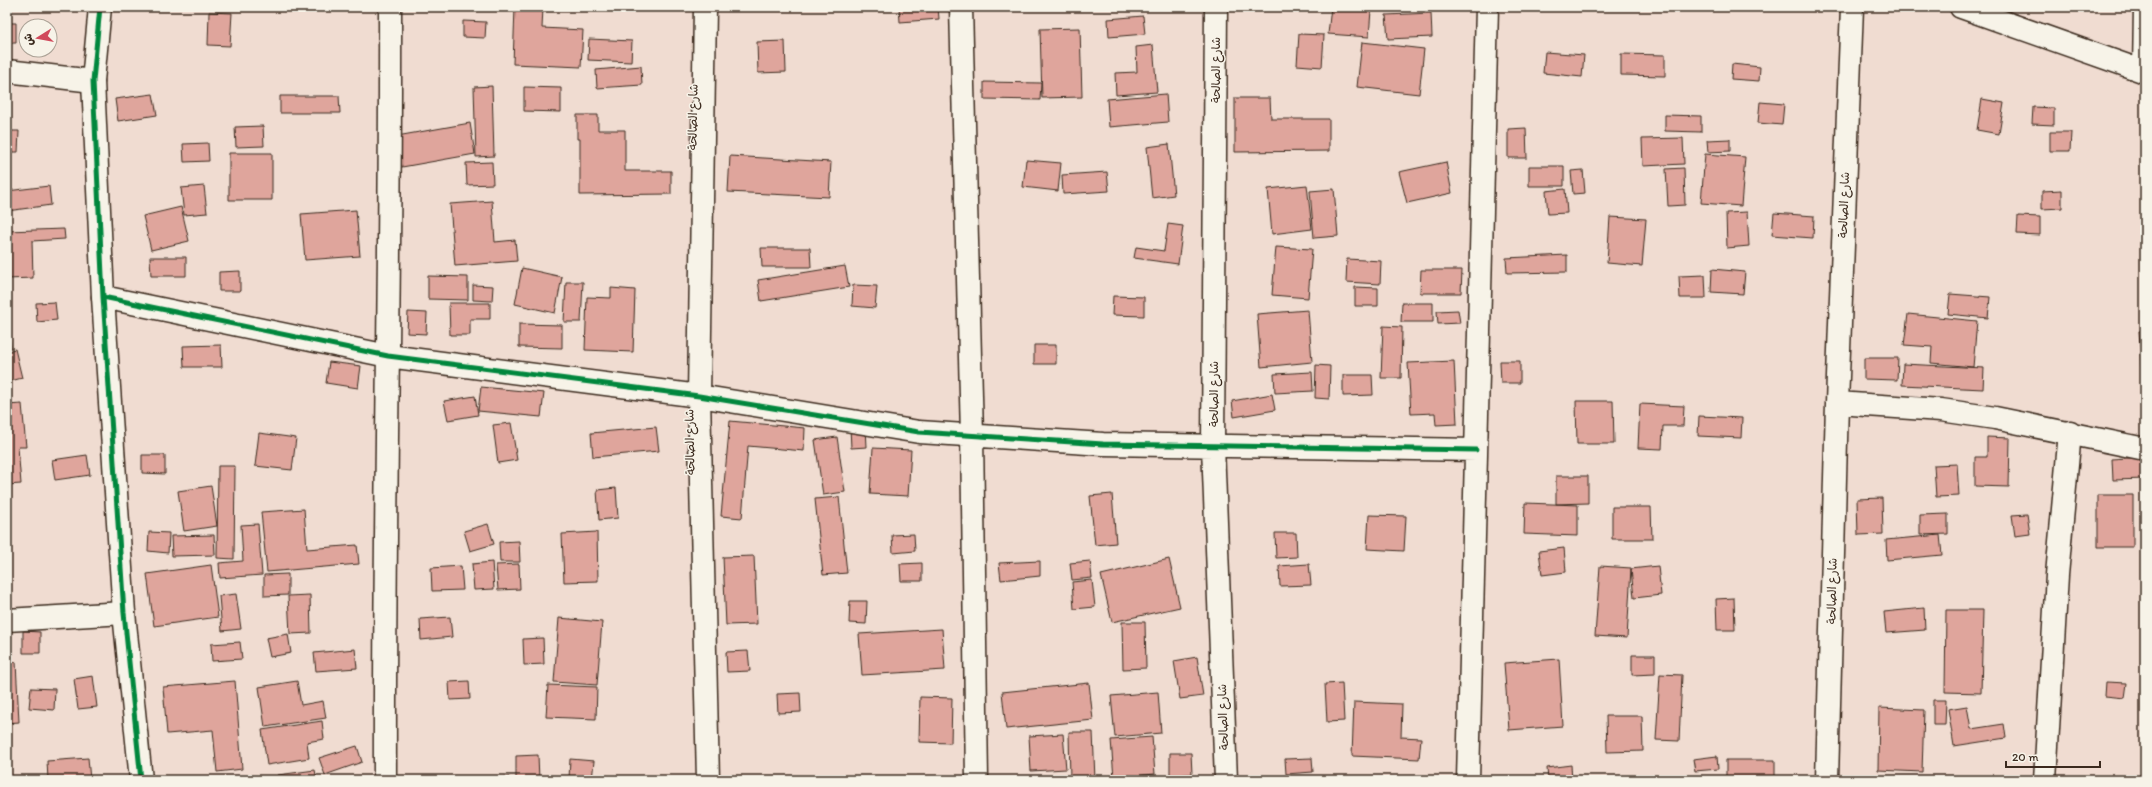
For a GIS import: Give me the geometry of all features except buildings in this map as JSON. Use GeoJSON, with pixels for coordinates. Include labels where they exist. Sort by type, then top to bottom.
{"type":"FeatureCollection","features":[{"type":"Feature","properties":{"kind":"street"},"geometry":{"type":"LineString","coordinates":[[100,7],[93,81],[103,297],[124,613],[141,780]]}},
{"type":"Feature","properties":{"kind":"street"},"geometry":{"type":"LineString","coordinates":[[385,780],[385,646],[391,180],[390,7]]}},
{"type":"Feature","properties":{"kind":"street","name":"شارع الصالحة"},"geometry":{"type":"LineString","coordinates":[[705,7],[699,396],[708,780]]}},
{"type":"Feature","properties":{"kind":"street"},"geometry":{"type":"LineString","coordinates":[[961,7],[972,435],[977,780]]}},
{"type":"Feature","properties":{"kind":"street","name":"شارع الصالحة"},"geometry":{"type":"LineString","coordinates":[[1216,7],[1213,446],[1226,780]]}},
{"type":"Feature","properties":{"kind":"street"},"geometry":{"type":"LineString","coordinates":[[1468,780],[1487,7]]}},
{"type":"Feature","properties":{"kind":"street","name":"شارع الصالحة"},"geometry":{"type":"LineString","coordinates":[[1827,780],[1837,403],[1852,7]]}},
{"type":"Feature","properties":{"kind":"street"},"geometry":{"type":"LineString","coordinates":[[1971,9],[2144,72],[2145,7]]}},
{"type":"Feature","properties":{"kind":"street"},"geometry":{"type":"LineString","coordinates":[[7,71],[93,81]]}},
{"type":"Feature","properties":{"kind":"street"},"geometry":{"type":"LineString","coordinates":[[103,297],[388,356],[699,396],[919,432],[1103,444],[1476,450]]}},
{"type":"Feature","properties":{"kind":"street"},"geometry":{"type":"LineString","coordinates":[[1837,403],[1941,410],[1995,418],[2070,432],[2145,449]]}},
{"type":"Feature","properties":{"kind":"street"},"geometry":{"type":"LineString","coordinates":[[2045,780],[2057,575],[2070,432]]}},
{"type":"Feature","properties":{"kind":"street"},"geometry":{"type":"LineString","coordinates":[[7,620],[124,613]]}},
{"type":"Feature","properties":{"kind":"cycle path"},"geometry":{"type":"LineString","coordinates":[[100,7],[93,81],[103,297],[124,613],[141,780]]}},
{"type":"Feature","properties":{"kind":"cycle path"},"geometry":{"type":"LineString","coordinates":[[103,297],[388,356],[699,396],[919,432],[1103,444],[1476,450]]}}]}
